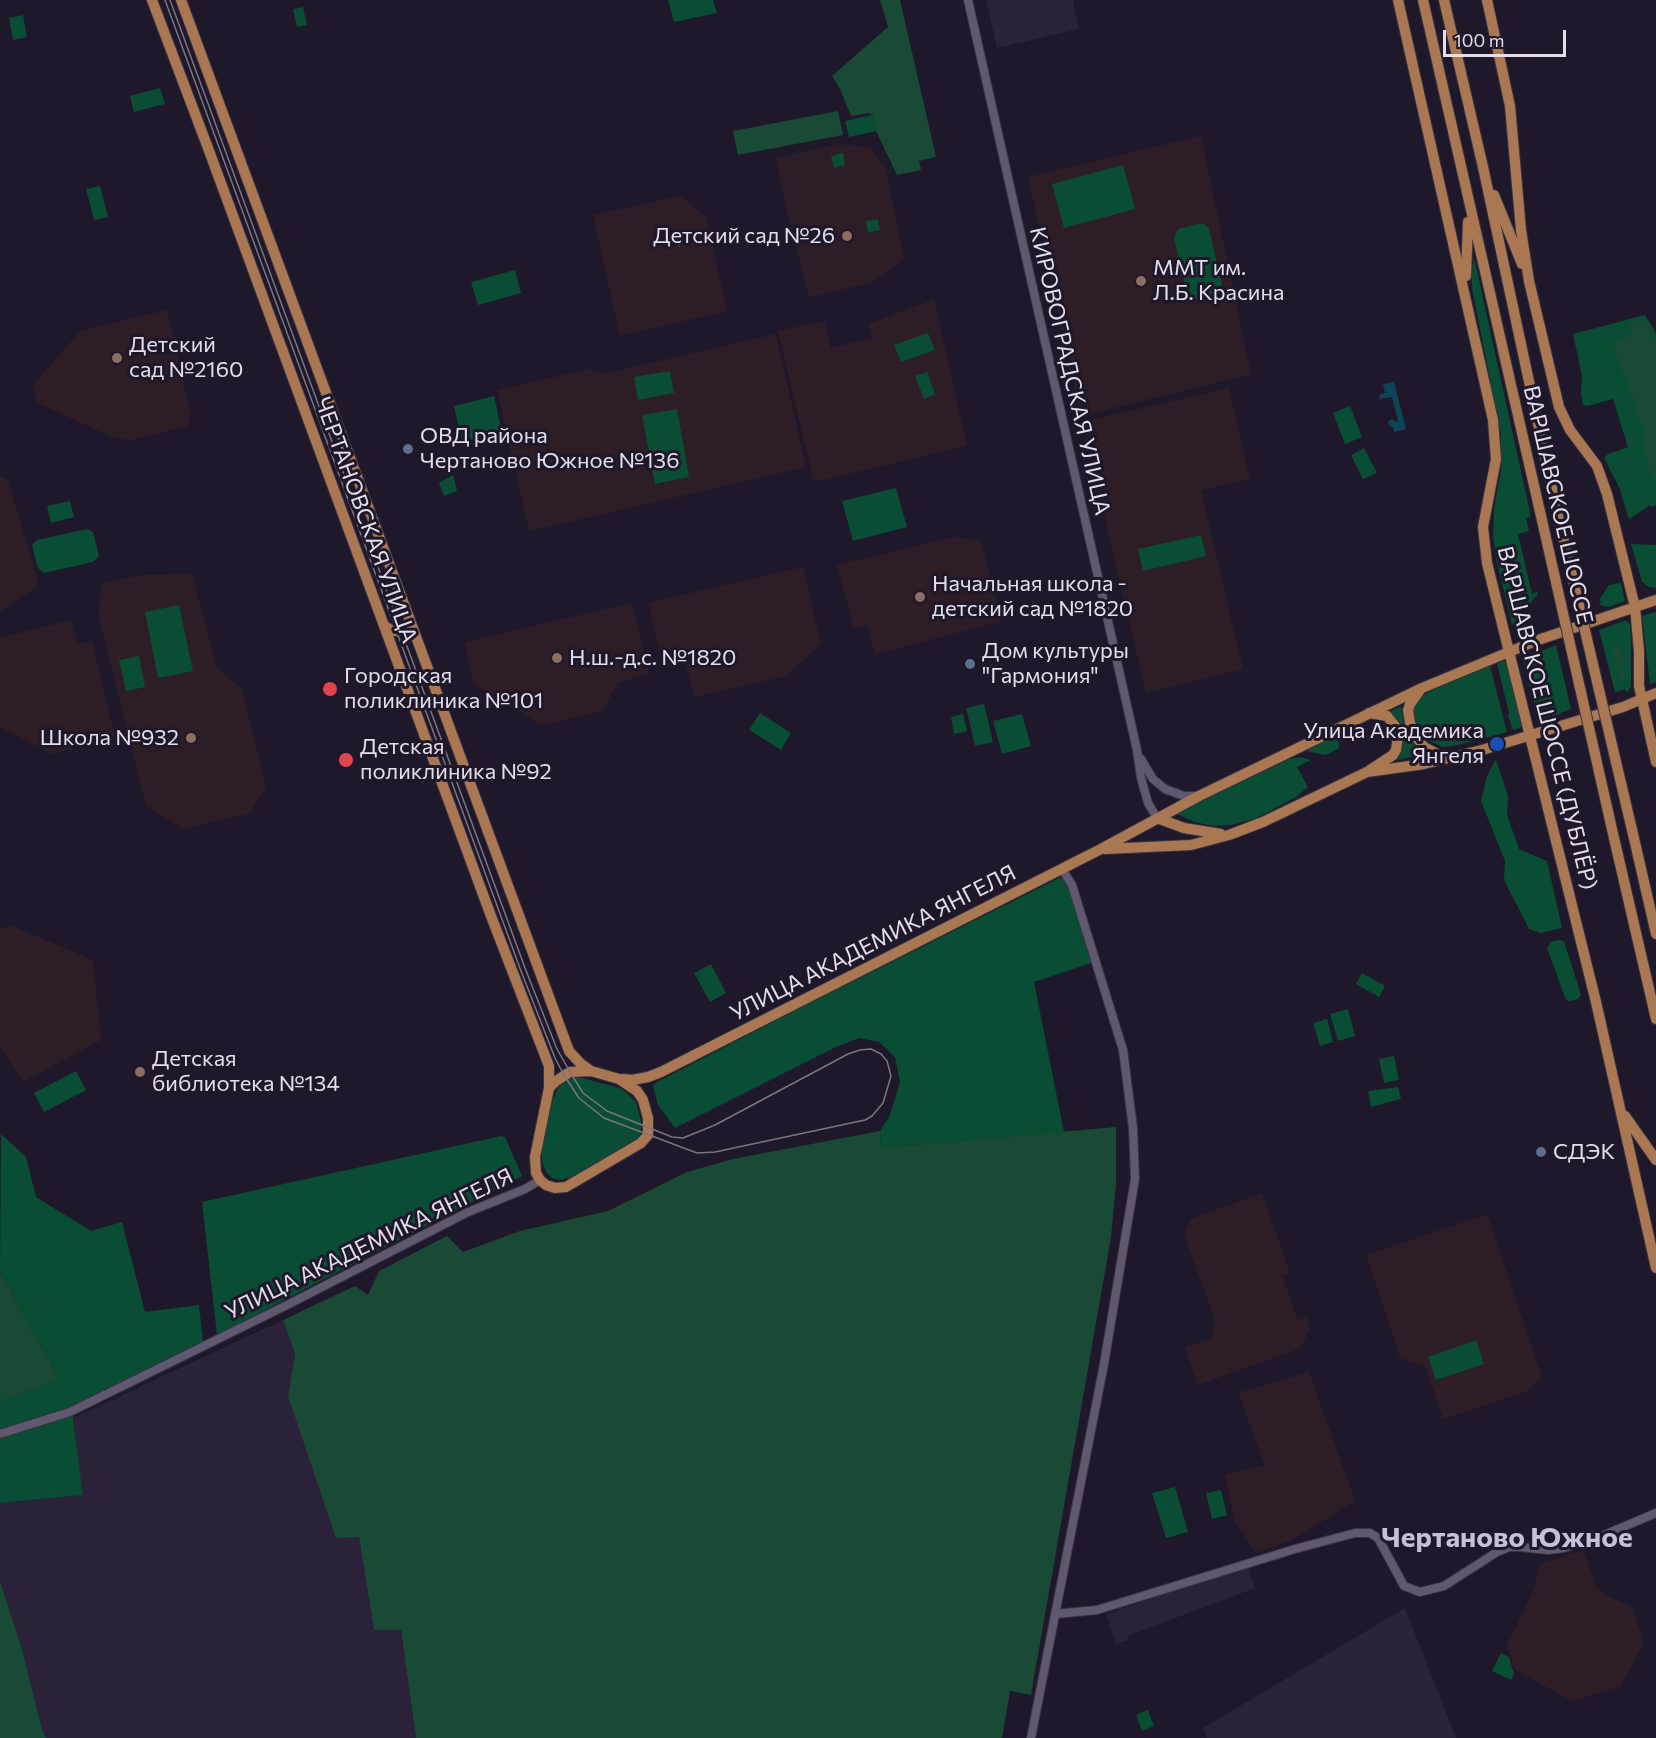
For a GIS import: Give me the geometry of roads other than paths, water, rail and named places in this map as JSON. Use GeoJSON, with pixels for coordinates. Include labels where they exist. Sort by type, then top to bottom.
{"type":"FeatureCollection","features":[{"type":"Feature","properties":{"kind":"main road","name":"ЧЕРТАНОВСКАЯ УЛИЦА"},"geometry":{"type":"LineString","coordinates":[[152,0],[491,916],[549,1066],[549,1088],[535,1157],[536,1173],[540,1180]]}},
{"type":"Feature","properties":{"kind":"main road","name":"ЧЕРТАНОВСКАЯ УЛИЦА"},"geometry":{"type":"LineString","coordinates":[[181,0],[569,1051],[591,1071]]}},
{"type":"Feature","properties":{"kind":"main road","name":"ВАРШАВСКОЕ ШОССЕ (ДУБЛЁР)"},"geometry":{"type":"LineString","coordinates":[[1398,0],[1467,300],[1496,438],[1494,478],[1485,513],[1483,539],[1487,563],[1596,1002],[1656,1268]]}},
{"type":"Feature","properties":{"kind":"main road","name":"ВАРШАВСКОЕ ШОССЕ"},"geometry":{"type":"LineString","coordinates":[[1423,0],[1656,1019]]}},
{"type":"Feature","properties":{"kind":"main road","name":"ВАРШАВСКОЕ ШОССЕ"},"geometry":{"type":"LineString","coordinates":[[1444,0],[1483,167],[1557,512],[1656,934]]}},
{"type":"Feature","properties":{"kind":"main road"},"geometry":{"type":"LineString","coordinates":[[1487,0],[1510,106],[1521,230],[1529,281],[1556,399],[1565,422],[1594,460],[1600,474],[1635,607],[1639,686],[1656,762]]}},
{"type":"Feature","properties":{"kind":"main road"},"geometry":{"type":"LineString","coordinates":[[1483,167],[1529,281]]}},
{"type":"Feature","properties":{"kind":"main road"},"geometry":{"type":"LineString","coordinates":[[1467,300],[1468,202]]}},
{"type":"Feature","properties":{"kind":"main road","name":"УЛИЦА АКАДЕМИКА ЯНГЕЛЯ"},"geometry":{"type":"LineString","coordinates":[[620,1079],[632,1080],[661,1072],[1101,849],[1199,796],[1422,688],[1508,652],[1656,600]]}},
{"type":"Feature","properties":{"kind":"main road"},"geometry":{"type":"LineString","coordinates":[[385,626],[397,631],[406,627],[409,621]]}},
{"type":"Feature","properties":{"kind":"main road"},"geometry":{"type":"LineString","coordinates":[[1422,688],[1410,704],[1408,710],[1410,723],[1424,747],[1451,758]]}},
{"type":"Feature","properties":{"kind":"main road","name":"УЛИЦА АКАДЕМИКА ЯНГЕЛЯ"},"geometry":{"type":"LineString","coordinates":[[1101,849],[1191,845],[1229,835],[1263,822],[1367,771],[1417,766],[1530,737],[1656,693]]}},
{"type":"Feature","properties":{"kind":"main road"},"geometry":{"type":"LineString","coordinates":[[1367,771],[1392,755],[1398,743],[1398,736],[1391,719],[1384,715],[1368,713]]}},
{"type":"Feature","properties":{"kind":"main road"},"geometry":{"type":"LineString","coordinates":[[1157,818],[1191,830],[1229,835]]}},
{"type":"Feature","properties":{"kind":"main road","name":"ЧЕРТАНОВСКАЯ УЛИЦА"},"geometry":{"type":"LineString","coordinates":[[549,1088],[570,1072],[591,1071],[620,1079],[637,1091],[643,1100],[648,1118]]}},
{"type":"Feature","properties":{"kind":"main road"},"geometry":{"type":"LineString","coordinates":[[540,1180],[555,1188],[566,1187],[641,1143],[648,1135],[645,1089],[648,1082],[661,1072]]}},
{"type":"Feature","properties":{"kind":"main road"},"geometry":{"type":"LineString","coordinates":[[1621,1111],[1656,1160]]}},
{"type":"Feature","properties":{"kind":"street","name":"КИРОВОГРАДСКАЯ УЛИЦА"},"geometry":{"type":"LineString","coordinates":[[968,0],[1137,750],[1144,792],[1157,818]]}},
{"type":"Feature","properties":{"kind":"street","name":"КИРОВОГРАДСКАЯ УЛИЦА"},"geometry":{"type":"LineString","coordinates":[[1137,750],[1150,774],[1165,789],[1184,796],[1199,796]]}},
{"type":"Feature","properties":{"kind":"street"},"geometry":{"type":"LineString","coordinates":[[1031,1738],[1104,1364],[1135,1179],[1131,1100],[1120,1036],[1072,885],[1062,869]]}},
{"type":"Feature","properties":{"kind":"street","name":"УЛИЦА АКАДЕМИКА ЯНГЕЛЯ"},"geometry":{"type":"LineString","coordinates":[[0,1434],[70,1412],[468,1212],[525,1189],[540,1180]]}},
{"type":"Feature","properties":{"kind":"street"},"geometry":{"type":"LineString","coordinates":[[1055,1614],[1097,1610],[1354,1533],[1370,1533],[1378,1538],[1404,1586],[1420,1592],[1444,1586],[1497,1552],[1509,1547],[1548,1550],[1564,1548],[1597,1538],[1656,1513]]}},
{"type":"Feature","properties":{"kind":"water"},"geometry":{"type":"Polygon","coordinates":[[[1394,382],[1406,429],[1394,432],[1388,422],[1392,419],[1398,421],[1392,397],[1380,399],[1379,395],[1385,393],[1383,384],[1394,382]]]}},
{"type":"Feature","properties":{"kind":"tram line"},"geometry":{"type":"LineString","coordinates":[[165,0],[521,971],[555,1058],[564,1075],[579,1098],[604,1118],[697,1153],[715,1152],[865,1120],[872,1116],[883,1103],[891,1076],[887,1061],[881,1054],[871,1049],[848,1054],[715,1125],[683,1138],[672,1137],[607,1111],[583,1093],[557,1049],[525,968],[170,0]]}},
{"type":"Feature","properties":{"kind":"place","name":"Детский сад №26"},"geometry":{"type":"Point","coordinates":[847,236]}},
{"type":"Feature","properties":{"kind":"place","name":"ММТ им. Л.Б. Красина"},"geometry":{"type":"Point","coordinates":[1141,281]}},
{"type":"Feature","properties":{"kind":"place","name":"Детский сад №2160"},"geometry":{"type":"Point","coordinates":[117,358]}},
{"type":"Feature","properties":{"kind":"place","name":"ОВД района Чертаново Южное №136"},"geometry":{"type":"Point","coordinates":[408,449]}},
{"type":"Feature","properties":{"kind":"place","name":"Начальная школа - детский сад №1820"},"geometry":{"type":"Point","coordinates":[920,597]}},
{"type":"Feature","properties":{"kind":"place","name":"Н.ш.-д.с. №1820"},"geometry":{"type":"Point","coordinates":[557,658]}},
{"type":"Feature","properties":{"kind":"place","name":"Дом культуры \"Гармония\""},"geometry":{"type":"Point","coordinates":[970,664]}},
{"type":"Feature","properties":{"kind":"place","name":"Городская поликлиника №101"},"geometry":{"type":"Point","coordinates":[330,689]}},
{"type":"Feature","properties":{"kind":"place","name":"Школа №932"},"geometry":{"type":"Point","coordinates":[191,738]}},
{"type":"Feature","properties":{"kind":"place","name":"Улица Академика Янгеля"},"geometry":{"type":"Point","coordinates":[1497,744]}},
{"type":"Feature","properties":{"kind":"place","name":"Детская поликлиника №92"},"geometry":{"type":"Point","coordinates":[346,760]}},
{"type":"Feature","properties":{"kind":"place","name":"Детская библиотека №134"},"geometry":{"type":"Point","coordinates":[140,1072]}},
{"type":"Feature","properties":{"kind":"place","name":"СДЭК"},"geometry":{"type":"Point","coordinates":[1541,1152]}},
{"type":"Feature","properties":{"kind":"district","name":"Чертаново Южное"},"geometry":{"type":"Point","coordinates":[1507,1538]}}]}
